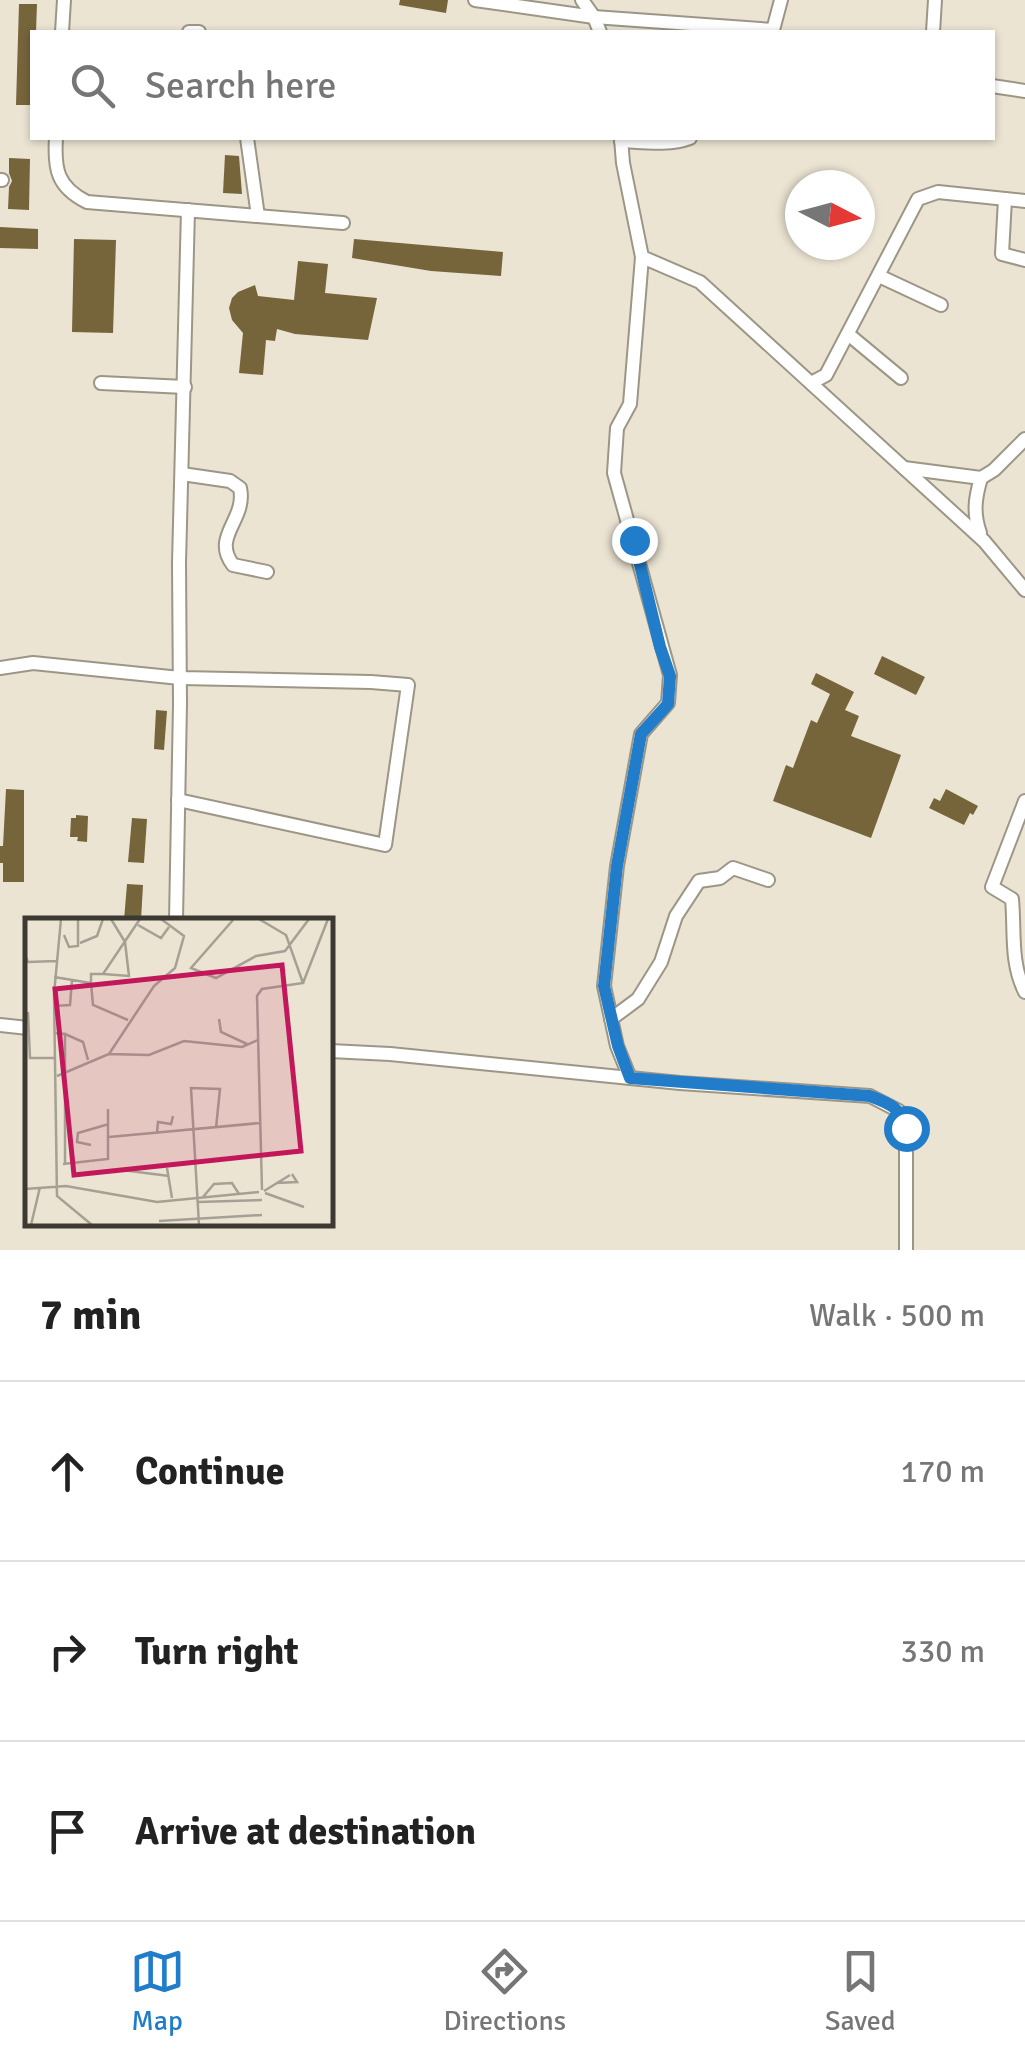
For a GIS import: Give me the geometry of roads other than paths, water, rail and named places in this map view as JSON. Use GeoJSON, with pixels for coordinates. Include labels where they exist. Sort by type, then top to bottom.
{"type":"FeatureCollection","features":[{"type":"Feature","properties":{"kind":"street"},"geometry":{"type":"LineString","coordinates":[[62,30],[64,0]]}},
{"type":"Feature","properties":{"kind":"street"},"geometry":{"type":"LineString","coordinates":[[476,0],[594,17],[760,30]]}},
{"type":"Feature","properties":{"kind":"street"},"geometry":{"type":"LineString","coordinates":[[582,0],[599,30]]}},
{"type":"Feature","properties":{"kind":"street"},"geometry":{"type":"LineString","coordinates":[[773,30],[781,0]]}},
{"type":"Feature","properties":{"kind":"street"},"geometry":{"type":"LineString","coordinates":[[933,30],[935,0]]}},
{"type":"Feature","properties":{"kind":"street"},"geometry":{"type":"LineString","coordinates":[[995,86],[1025,91]]}},
{"type":"Feature","properties":{"kind":"street"},"geometry":{"type":"LineString","coordinates":[[56,140],[58,174],[70,194],[87,202],[342,224]]}},
{"type":"Feature","properties":{"kind":"street"},"geometry":{"type":"LineString","coordinates":[[246,140],[258,216]]}},
{"type":"Feature","properties":{"kind":"street"},"geometry":{"type":"LineString","coordinates":[[621,140],[642,258],[630,404],[617,428],[614,473],[670,676],[668,704],[641,734],[617,866],[604,986],[630,1078]]}},
{"type":"Feature","properties":{"kind":"street"},"geometry":{"type":"LineString","coordinates":[[631,140],[685,140]]}},
{"type":"Feature","properties":{"kind":"street"},"geometry":{"type":"LineString","coordinates":[[812,383],[826,375],[918,199],[938,192],[1025,201]]}},
{"type":"Feature","properties":{"kind":"street"},"geometry":{"type":"LineString","coordinates":[[1005,199],[1002,254],[1025,260]]}},
{"type":"Feature","properties":{"kind":"street"},"geometry":{"type":"LineString","coordinates":[[176,918],[188,210]]}},
{"type":"Feature","properties":{"kind":"street"},"geometry":{"type":"LineString","coordinates":[[642,258],[700,282],[981,538],[1025,590]]}},
{"type":"Feature","properties":{"kind":"street"},"geometry":{"type":"LineString","coordinates":[[879,276],[942,304]]}},
{"type":"Feature","properties":{"kind":"street"},"geometry":{"type":"LineString","coordinates":[[848,334],[900,378]]}},
{"type":"Feature","properties":{"kind":"street"},"geometry":{"type":"LineString","coordinates":[[101,383],[184,387]]}},
{"type":"Feature","properties":{"kind":"street"},"geometry":{"type":"LineString","coordinates":[[904,468],[980,478],[994,470],[1025,439]]}},
{"type":"Feature","properties":{"kind":"street"},"geometry":{"type":"LineString","coordinates":[[182,474],[230,481],[240,488],[240,510],[226,540],[226,557],[232,565],[267,572]]}},
{"type":"Feature","properties":{"kind":"street"},"geometry":{"type":"LineString","coordinates":[[980,478],[974,517],[981,538]]}},
{"type":"Feature","properties":{"kind":"street"},"geometry":{"type":"LineString","coordinates":[[0,668],[33,664],[180,678],[408,685],[385,845],[178,800]]}},
{"type":"Feature","properties":{"kind":"street"},"geometry":{"type":"LineString","coordinates":[[1025,801],[992,887],[1012,899],[1013,950],[1017,976],[1025,992]]}},
{"type":"Feature","properties":{"kind":"street"},"geometry":{"type":"LineString","coordinates":[[611,1019],[638,1000],[661,962],[676,916],[698,881],[720,878],[734,868],[768,880]]}},
{"type":"Feature","properties":{"kind":"street"},"geometry":{"type":"LineString","coordinates":[[0,1025],[25,1028]]}},
{"type":"Feature","properties":{"kind":"street"},"geometry":{"type":"LineString","coordinates":[[332,1051],[870,1096],[899,1111],[906,1128],[906,1250]]}}]}
